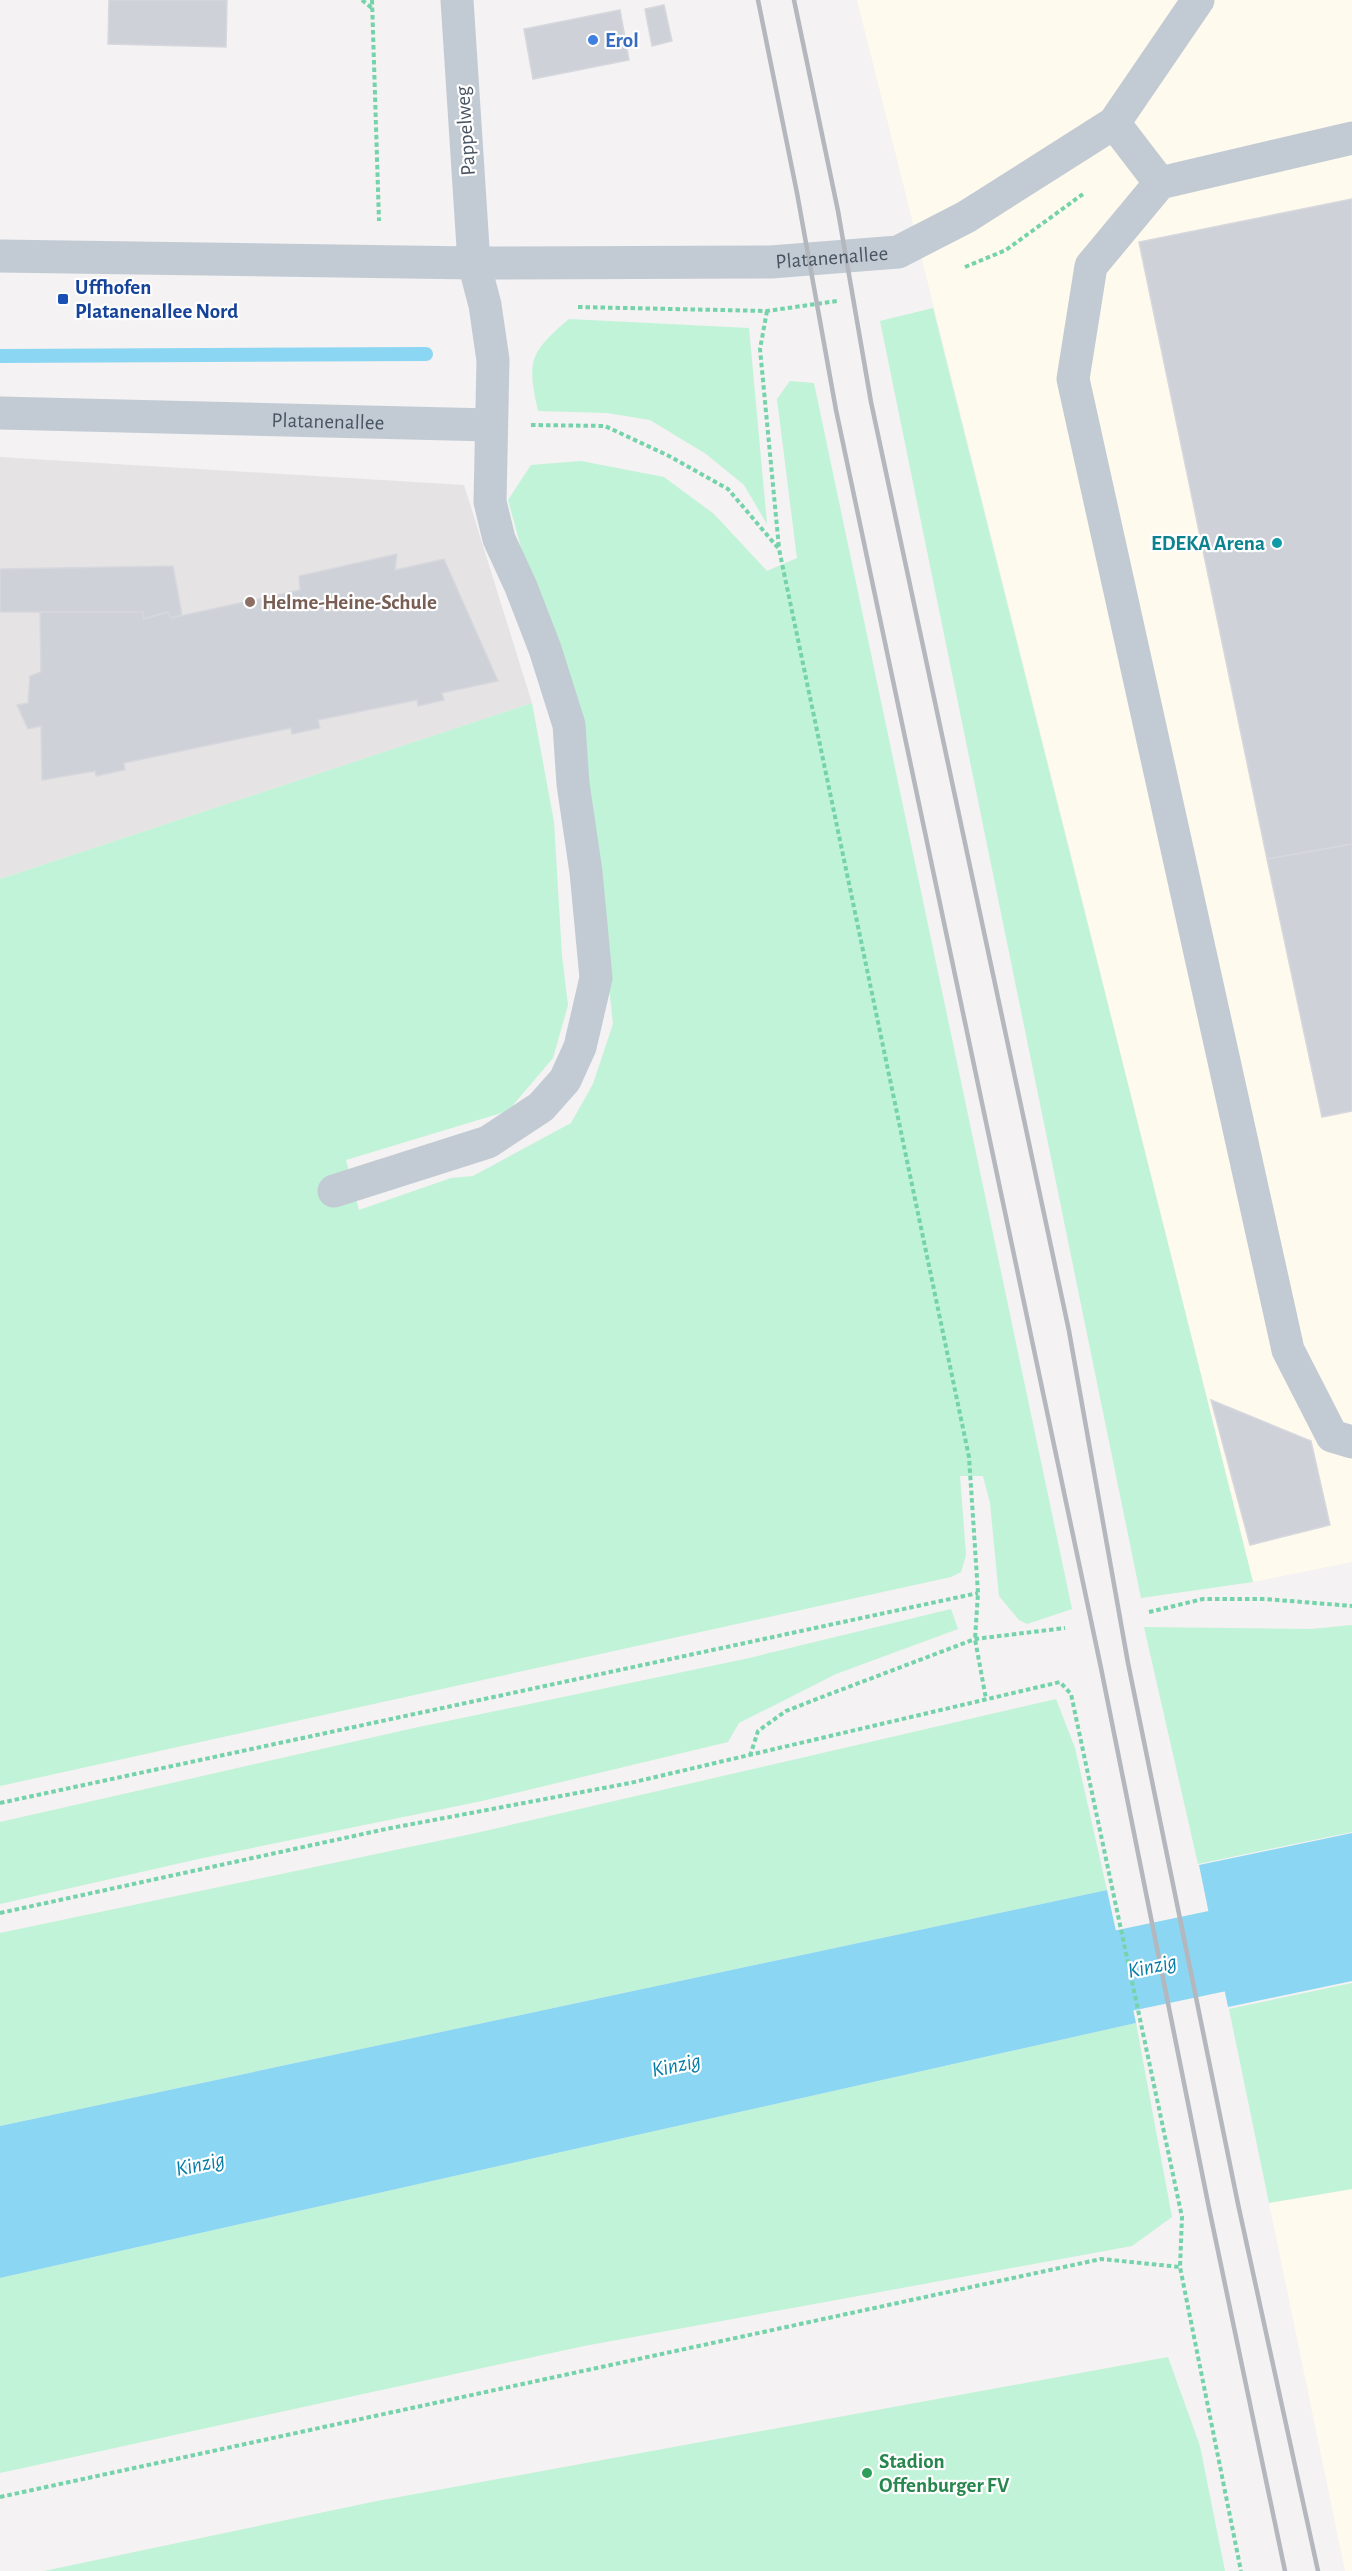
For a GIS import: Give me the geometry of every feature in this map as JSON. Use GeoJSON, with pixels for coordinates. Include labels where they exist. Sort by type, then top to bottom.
{"type":"FeatureCollection","features":[{"type":"Feature","properties":{"kind":"street","name":"Pappelweg"},"geometry":{"type":"LineString","coordinates":[[457,0],[474,263]]}},
{"type":"Feature","properties":{"kind":"street","name":"Platanenallee"},"geometry":{"type":"LineString","coordinates":[[0,256],[474,263],[771,262],[898,252],[966,217],[1114,123],[1198,0]]}},
{"type":"Feature","properties":{"kind":"street"},"geometry":{"type":"LineString","coordinates":[[1114,123],[1160,183]]}},
{"type":"Feature","properties":{"kind":"street"},"geometry":{"type":"LineString","coordinates":[[1352,138],[1160,183],[1091,266],[1073,379],[1288,1350],[1332,1436],[1352,1442]]}},
{"type":"Feature","properties":{"kind":"street"},"geometry":{"type":"LineString","coordinates":[[334,1191],[488,1142],[541,1107],[565,1080],[580,1047],[596,978],[569,725],[545,649],[499,539],[490,502],[493,360],[485,305],[474,263]]}},
{"type":"Feature","properties":{"kind":"street","name":"Platanenallee"},"geometry":{"type":"LineString","coordinates":[[0,413],[491,425]]}},
{"type":"Feature","properties":{"kind":"path"},"geometry":{"type":"LineString","coordinates":[[362,0],[373,9]]}},
{"type":"Feature","properties":{"kind":"path"},"geometry":{"type":"LineString","coordinates":[[372,0],[380,262]]}},
{"type":"Feature","properties":{"kind":"path"},"geometry":{"type":"LineString","coordinates":[[767,311],[760,349],[779,549],[969,1457],[978,1593],[975,1640],[986,1699]]}},
{"type":"Feature","properties":{"kind":"path"},"geometry":{"type":"LineString","coordinates":[[491,425],[605,426],[669,456],[728,489],[779,549]]}},
{"type":"Feature","properties":{"kind":"path"},"geometry":{"type":"LineString","coordinates":[[0,1803],[978,1593]]}},
{"type":"Feature","properties":{"kind":"path"},"geometry":{"type":"LineString","coordinates":[[1149,1612],[1203,1599],[1265,1599],[1352,1606]]}},
{"type":"Feature","properties":{"kind":"path"},"geometry":{"type":"LineString","coordinates":[[750,1757],[758,1731],[786,1712],[975,1640],[1065,1628]]}},
{"type":"Feature","properties":{"kind":"path"},"geometry":{"type":"LineString","coordinates":[[0,1913],[386,1829],[630,1783],[750,1757],[1060,1682],[1071,1694],[1182,2217],[1180,2267],[1241,2571]]}},
{"type":"Feature","properties":{"kind":"path"},"geometry":{"type":"LineString","coordinates":[[0,2497],[1101,2259],[1180,2267]]}},
{"type":"Feature","properties":{"kind":"shaded area"},"geometry":{"type":"Polygon","coordinates":[[[857,0],[1352,0],[1352,1562],[1253,1582],[857,0]]]}},
{"type":"Feature","properties":{"kind":"shaded area","name":"Helme-Heine-Schule"},"geometry":{"type":"Polygon","coordinates":[[[0,457],[464,485],[532,703],[0,879],[0,457]]]}},
{"type":"Feature","properties":{"kind":"shaded area"},"geometry":{"type":"Polygon","coordinates":[[[1352,2189],[1352,2571],[1345,2571],[1269,2203],[1352,2189]]]}},
{"type":"Feature","properties":{"kind":"green space"},"geometry":{"type":"Polygon","coordinates":[[[933,308],[1253,1582],[1141,1598],[880,321],[933,308]]]}},
{"type":"Feature","properties":{"kind":"green space"},"geometry":{"type":"Polygon","coordinates":[[[569,319],[749,328],[767,524],[744,485],[706,454],[650,420],[607,413],[538,411],[532,369],[534,359],[546,341],[569,319]]]}},
{"type":"Feature","properties":{"kind":"green space"},"geometry":{"type":"Polygon","coordinates":[[[790,381],[814,383],[1072,1609],[1027,1624],[1019,1620],[999,1596],[990,1503],[983,1476],[960,1476],[966,1555],[961,1572],[951,1577],[0,1786],[0,879],[532,703],[554,822],[562,956],[568,1005],[553,1058],[508,1111],[346,1160],[359,1210],[451,1178],[473,1176],[571,1123],[593,1084],[613,1024],[601,913],[526,566],[508,500],[531,465],[581,461],[664,477],[714,514],[767,571],[797,558],[777,399],[790,381]]]}},
{"type":"Feature","properties":{"kind":"green space"},"geometry":{"type":"Polygon","coordinates":[[[951,1609],[958,1629],[836,1674],[739,1723],[728,1742],[482,1801],[203,1858],[0,1904],[0,1822],[414,1728],[745,1659],[951,1609]]]}},
{"type":"Feature","properties":{"kind":"green space"},"geometry":{"type":"Polygon","coordinates":[[[1352,1625],[1352,1832],[1198,1864],[1144,1627],[1311,1629],[1352,1625]]]}},
{"type":"Feature","properties":{"kind":"green space"},"geometry":{"type":"Polygon","coordinates":[[[1056,1699],[1075,1748],[1107,1890],[0,2126],[0,1933],[476,1833],[1056,1699]]]}},
{"type":"Feature","properties":{"kind":"green space"},"geometry":{"type":"Polygon","coordinates":[[[1352,1983],[1352,2189],[1269,2203],[1229,2009],[1352,1983]]]}},
{"type":"Feature","properties":{"kind":"green space"},"geometry":{"type":"Polygon","coordinates":[[[1136,2023],[1172,2217],[1132,2246],[584,2346],[0,2473],[0,2278],[1136,2023]]]}},
{"type":"Feature","properties":{"kind":"green space","name":"Stadion Offenburger FV"},"geometry":{"type":"Polygon","coordinates":[[[1168,2357],[1200,2446],[1225,2571],[44,2571],[377,2501],[1168,2357]]]}},
{"type":"Feature","properties":{"kind":"water"},"geometry":{"type":"Polygon","coordinates":[[[1352,1833],[1352,1981],[1228,2007],[1199,1865],[1352,1833]]]}},
{"type":"Feature","properties":{"kind":"water"},"geometry":{"type":"Polygon","coordinates":[[[1107,1890],[1136,2023],[0,2278],[0,2126],[1107,1890]]]}},
{"type":"Feature","properties":{"kind":"building"},"geometry":{"type":"Polygon","coordinates":[[[109,0],[227,0],[226,47],[108,44],[109,0]]]}},
{"type":"Feature","properties":{"kind":"building"},"geometry":{"type":"Polygon","coordinates":[[[664,5],[672,41],[652,46],[645,9],[664,5]]]}},
{"type":"Feature","properties":{"kind":"building"},"geometry":{"type":"Polygon","coordinates":[[[620,10],[629,60],[533,79],[524,29],[620,10]]]}},
{"type":"Feature","properties":{"kind":"building","name":"EDEKA Arena"},"geometry":{"type":"Polygon","coordinates":[[[1352,199],[1352,844],[1267,859],[1139,242],[1352,199]]]}},
{"type":"Feature","properties":{"kind":"building"},"geometry":{"type":"Polygon","coordinates":[[[397,554],[395,570],[444,559],[498,681],[442,693],[444,700],[418,706],[417,700],[318,720],[320,728],[292,734],[291,728],[124,763],[125,770],[96,776],[95,771],[42,780],[41,726],[28,729],[17,705],[28,703],[30,676],[41,672],[40,612],[143,612],[144,619],[167,612],[171,618],[300,590],[299,576],[397,554]]]}},
{"type":"Feature","properties":{"kind":"building"},"geometry":{"type":"Polygon","coordinates":[[[173,566],[182,615],[171,618],[167,612],[144,619],[143,612],[0,612],[0,569],[173,566]]]}},
{"type":"Feature","properties":{"kind":"building"},"geometry":{"type":"Polygon","coordinates":[[[1352,844],[1352,1111],[1322,1117],[1267,859],[1352,844]]]}},
{"type":"Feature","properties":{"kind":"building"},"geometry":{"type":"Polygon","coordinates":[[[1211,1400],[1311,1441],[1330,1525],[1250,1545],[1211,1400]]]}},
{"type":"Feature","properties":{"kind":"waterway"},"geometry":{"type":"LineString","coordinates":[[0,356],[426,354]]}},
{"type":"Feature","properties":{"kind":"waterway","name":"Kinzig"},"geometry":{"type":"LineString","coordinates":[[1012,1994],[1352,1923]]}},
{"type":"Feature","properties":{"kind":"railway"},"geometry":{"type":"LineString","coordinates":[[758,0],[797,193],[836,410],[1101,1668],[1209,2208],[1285,2571]]}},
{"type":"Feature","properties":{"kind":"railway"},"geometry":{"type":"LineString","coordinates":[[794,0],[838,211],[871,402],[1069,1331],[1128,1663],[1238,2204],[1318,2571]]}},
{"type":"Feature","properties":{"kind":"place","name":"Erol"},"geometry":{"type":"Point","coordinates":[593,40]}},
{"type":"Feature","properties":{"kind":"place","name":"Uffhofen Platanenallee Nord"},"geometry":{"type":"Point","coordinates":[63,299]}},
{"type":"Feature","properties":{"kind":"place","name":"EDEKA Arena"},"geometry":{"type":"Point","coordinates":[1277,543]}},
{"type":"Feature","properties":{"kind":"place","name":"Helme-Heine-Schule"},"geometry":{"type":"Point","coordinates":[250,602]}},
{"type":"Feature","properties":{"kind":"place","name":"Stadion Offenburger FV"},"geometry":{"type":"Point","coordinates":[867,2473]}}]}
